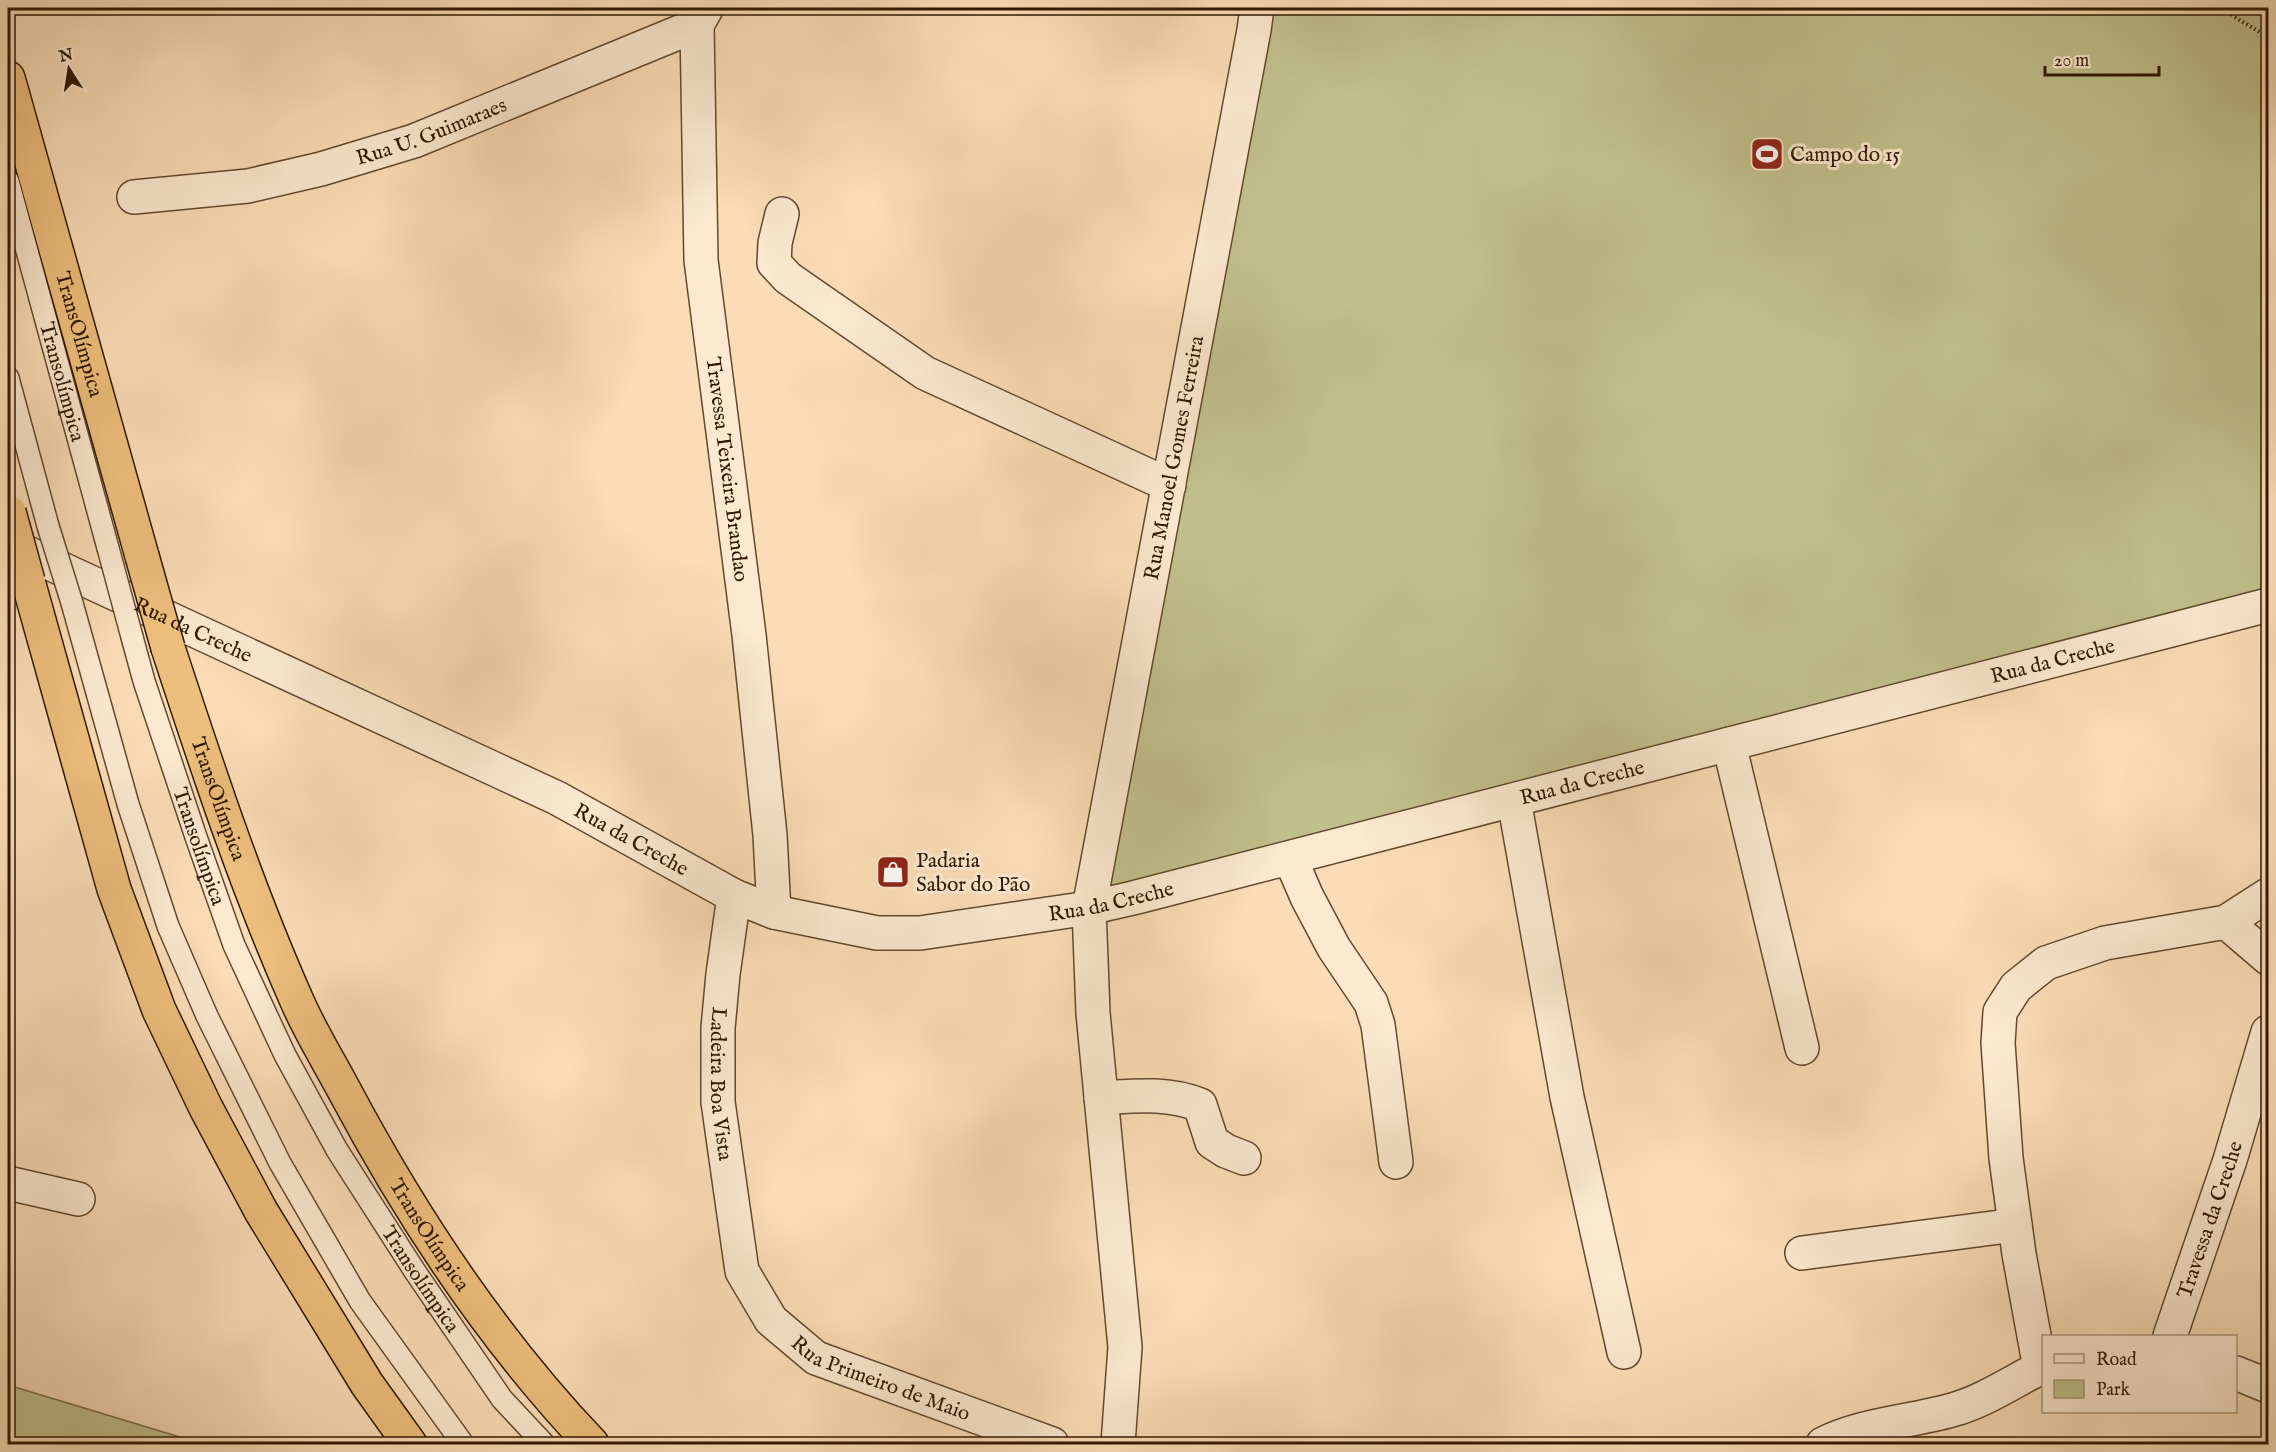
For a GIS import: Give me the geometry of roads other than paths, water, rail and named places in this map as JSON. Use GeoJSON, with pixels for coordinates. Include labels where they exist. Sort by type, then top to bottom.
{"type":"FeatureCollection","features":[{"type":"Feature","properties":{"kind":"highway","name":"TransOlímpica"},"geometry":{"type":"LineString","coordinates":[[8,78],[168,648],[211,778],[254,896],[297,1003],[366,1132],[458,1280],[549,1399],[592,1444]]}},
{"type":"Feature","properties":{"kind":"highway"},"geometry":{"type":"LineString","coordinates":[[8,509],[114,889],[159,1010],[206,1108],[261,1212],[367,1384],[410,1444]]}},
{"type":"Feature","properties":{"kind":"street","name":"Rua Manoel Gomes Ferreira"},"geometry":{"type":"LineString","coordinates":[[1118,1444],[1125,1347],[1093,1013],[1089,908],[1257,8]]}},
{"type":"Feature","properties":{"kind":"street","name":"Rua U. Guimaraes"},"geometry":{"type":"LineString","coordinates":[[134,197],[248,186],[321,169],[414,141],[702,16]]}},
{"type":"Feature","properties":{"kind":"street","name":"Travessa Teixeira Brandao"},"geometry":{"type":"LineString","coordinates":[[702,16],[701,260],[749,635],[770,835],[774,912]]}},
{"type":"Feature","properties":{"kind":"street"},"geometry":{"type":"LineString","coordinates":[[782,214],[775,243],[774,263],[788,278],[925,373],[1168,485]]}},
{"type":"Feature","properties":{"kind":"street","name":"Rua da Creche"},"geometry":{"type":"LineString","coordinates":[[8,544],[557,798],[734,896],[774,912],[877,933],[920,933],[1089,908],[2268,605]]}},
{"type":"Feature","properties":{"kind":"street"},"geometry":{"type":"LineString","coordinates":[[1729,744],[1802,1048]]}},
{"type":"Feature","properties":{"kind":"street"},"geometry":{"type":"LineString","coordinates":[[1514,800],[1568,1097],[1623,1352]]}},
{"type":"Feature","properties":{"kind":"street"},"geometry":{"type":"LineString","coordinates":[[1290,858],[1307,897],[1334,948],[1371,1003],[1378,1025],[1396,1162]]}},
{"type":"Feature","properties":{"kind":"street"},"geometry":{"type":"LineString","coordinates":[[1823,1444],[1859,1432],[1953,1410],[1986,1397],[2042,1367],[2015,1225],[2006,1158],[1998,1043],[2000,1012],[2016,987],[2046,963],[2105,943],[2226,922],[2268,895]]}},
{"type":"Feature","properties":{"kind":"street","name":"Ladeira Boa Vista"},"geometry":{"type":"LineString","coordinates":[[734,896],[718,1028],[718,1102],[742,1271]]}},
{"type":"Feature","properties":{"kind":"street"},"geometry":{"type":"LineString","coordinates":[[2226,922],[2268,958]]}},
{"type":"Feature","properties":{"kind":"street","name":"Travessa da Creche"},"geometry":{"type":"LineString","coordinates":[[2170,1335],[2230,1160],[2268,1032]]}},
{"type":"Feature","properties":{"kind":"street"},"geometry":{"type":"LineString","coordinates":[[1101,1098],[1160,1095],[1184,1099],[1200,1105],[1212,1142],[1226,1152],[1244,1158]]}},
{"type":"Feature","properties":{"kind":"street"},"geometry":{"type":"LineString","coordinates":[[8,1183],[78,1199]]}},
{"type":"Feature","properties":{"kind":"street"},"geometry":{"type":"LineString","coordinates":[[1802,1253],[2015,1225]]}},
{"type":"Feature","properties":{"kind":"street","name":"Rua Primeiro de Maio"},"geometry":{"type":"LineString","coordinates":[[742,1271],[771,1320],[816,1358],[1052,1444]]}},
{"type":"Feature","properties":{"kind":"street"},"geometry":{"type":"LineString","coordinates":[[2237,1374],[2268,1386]]}},
{"type":"Feature","properties":{"kind":"lane","name":"Transolímpica"},"geometry":{"type":"LineString","coordinates":[[8,181],[144,681],[234,945],[285,1055],[337,1150],[414,1270],[502,1399],[544,1444]]}},
{"type":"Feature","properties":{"kind":"lane"},"geometry":{"type":"LineString","coordinates":[[8,378],[48,526],[135,826],[168,926],[207,1016],[280,1163],[360,1301],[463,1444]]}},
{"type":"Feature","properties":{"kind":"place","name":"Campo do 15"},"geometry":{"type":"Point","coordinates":[1767,154]}},
{"type":"Feature","properties":{"kind":"place","name":"Padaria Sabor do Pão"},"geometry":{"type":"Point","coordinates":[893,872]}}]}
